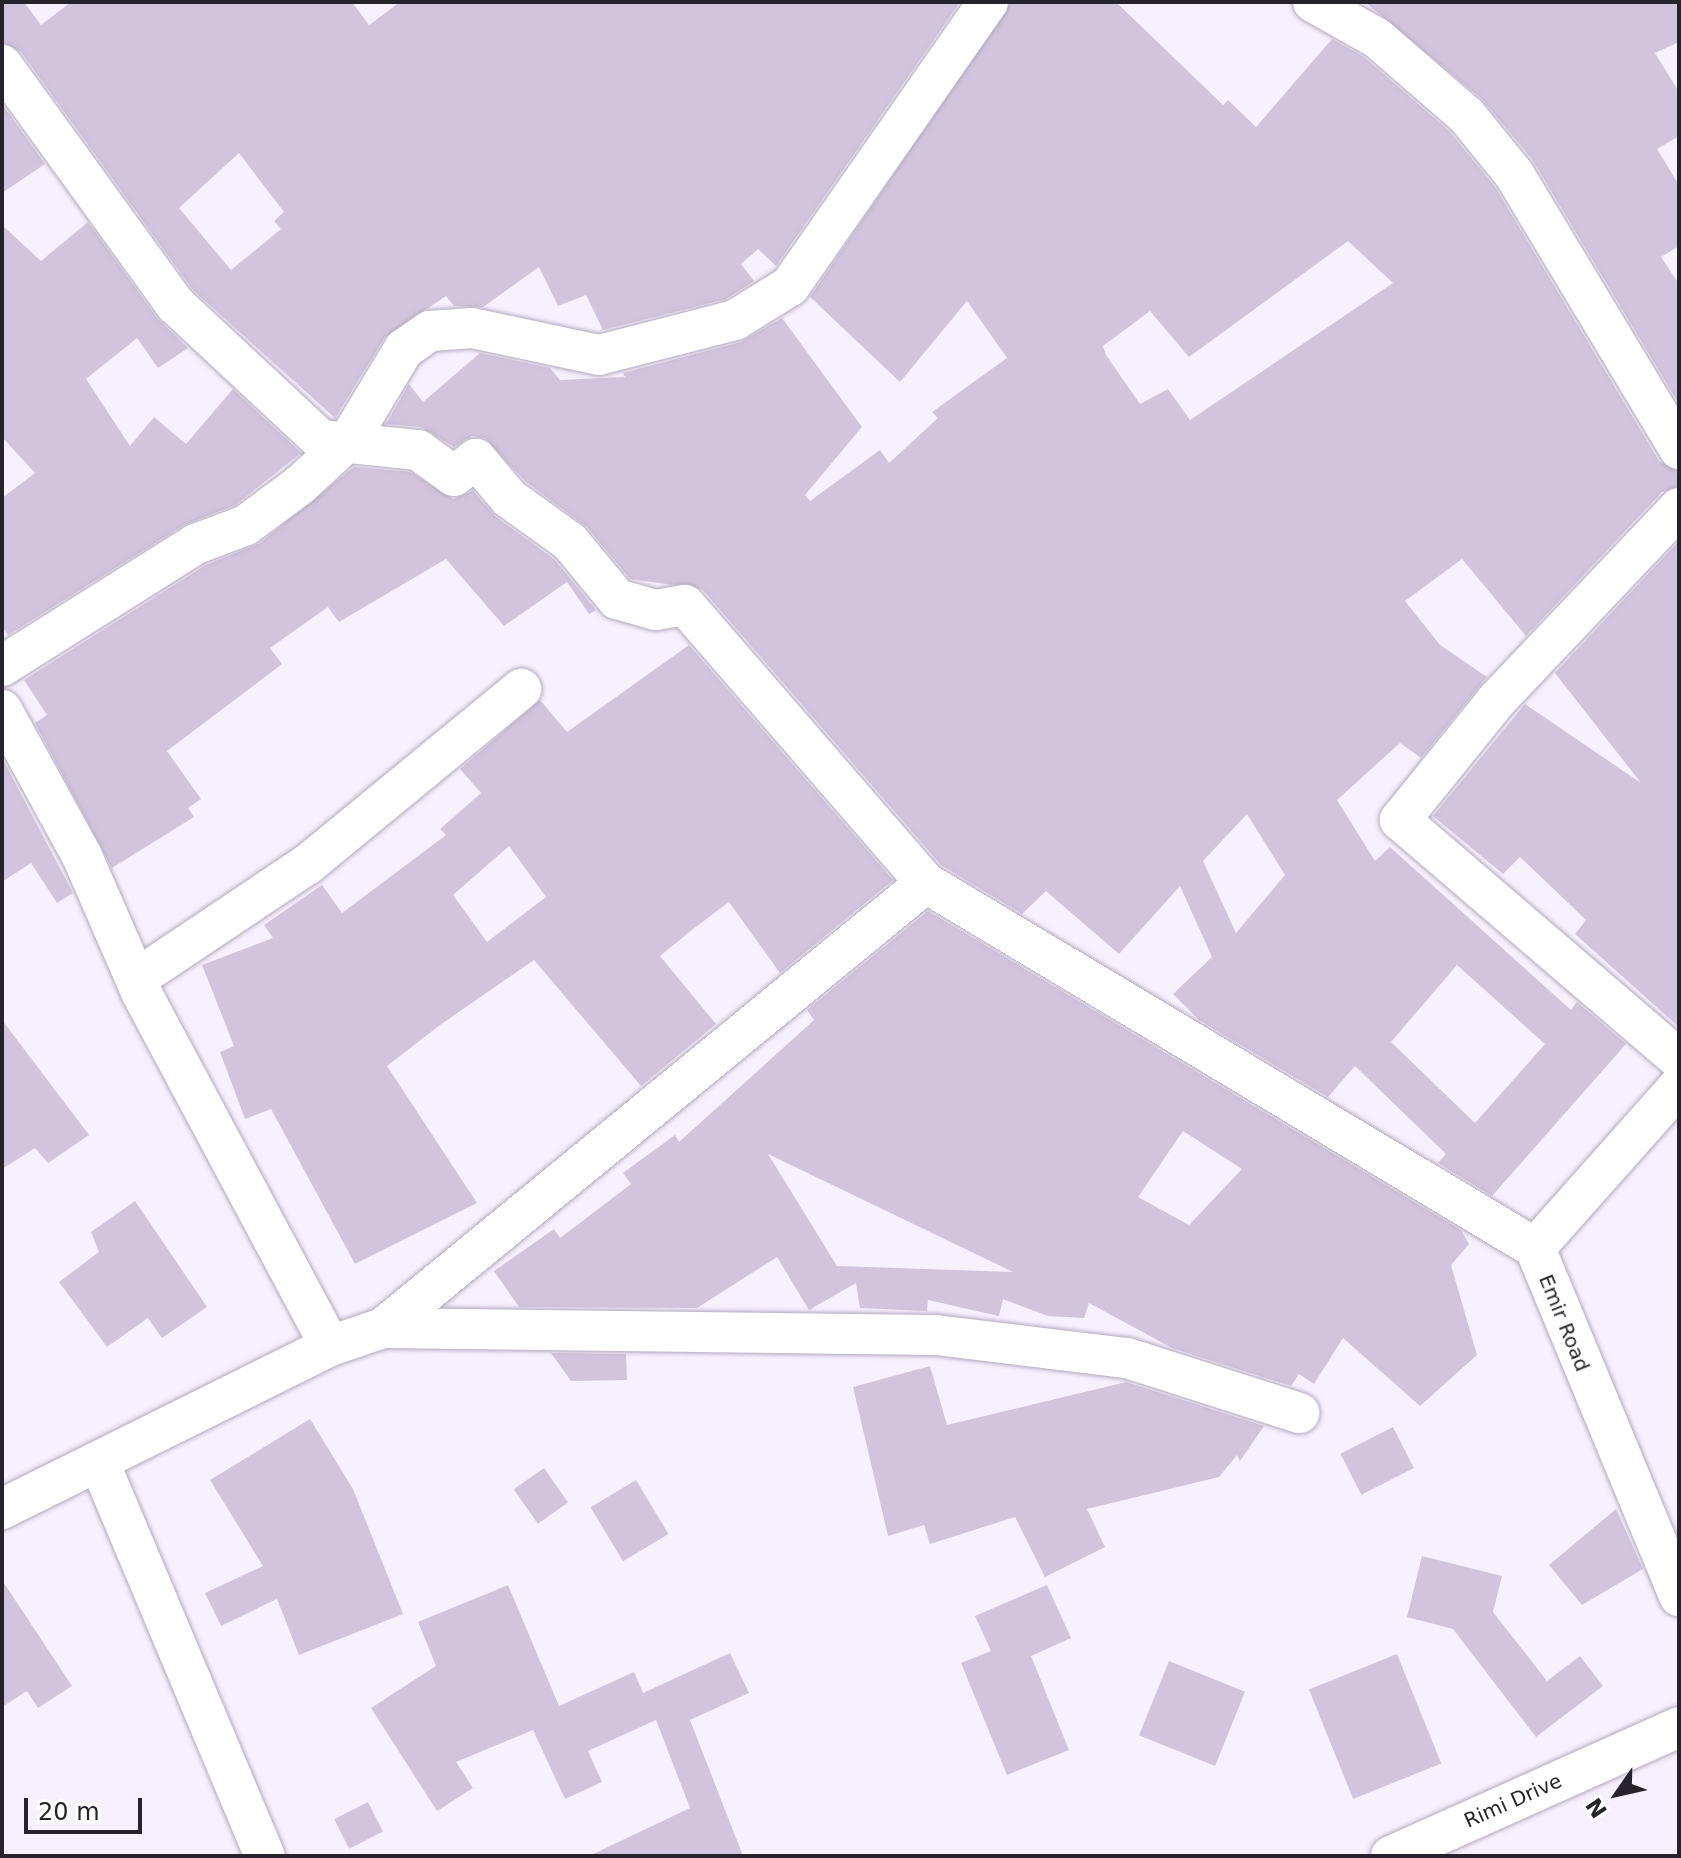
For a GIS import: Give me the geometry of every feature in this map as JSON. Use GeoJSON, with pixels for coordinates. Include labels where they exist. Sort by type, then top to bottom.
{"type":"FeatureCollection","features":[{"type":"Feature","properties":{"kind":"street"},"geometry":{"type":"LineString","coordinates":[[2,666],[196,544],[246,525],[349,440],[404,349],[430,331],[472,328],[599,355],[735,320],[790,286],[988,2]]}},
{"type":"Feature","properties":{"kind":"street"},"geometry":{"type":"LineString","coordinates":[[1313,2],[1377,38],[1466,115],[1514,174],[1679,449]]}},
{"type":"Feature","properties":{"kind":"street"},"geometry":{"type":"LineString","coordinates":[[2,65],[176,305],[321,440],[349,440],[418,450],[454,476],[476,459],[509,498],[570,542],[617,599],[656,610],[685,605],[926,883],[1535,1248]]}},
{"type":"Feature","properties":{"kind":"street"},"geometry":{"type":"LineString","coordinates":[[1679,508],[1496,701],[1400,820],[1679,1059]]}},
{"type":"Feature","properties":{"kind":"street"},"geometry":{"type":"LineString","coordinates":[[136,979],[308,864],[521,689]]}},
{"type":"Feature","properties":{"kind":"street"},"geometry":{"type":"LineString","coordinates":[[2,710],[82,856],[136,979],[330,1346]]}},
{"type":"Feature","properties":{"kind":"street"},"geometry":{"type":"LineString","coordinates":[[383,1328],[926,883]]}},
{"type":"Feature","properties":{"kind":"street","name":"Emir Road"},"geometry":{"type":"LineString","coordinates":[[1679,1086],[1535,1248],[1679,1596]]}},
{"type":"Feature","properties":{"kind":"street"},"geometry":{"type":"LineString","coordinates":[[2,1509],[100,1464],[330,1346],[383,1328],[936,1335],[1127,1358],[1299,1413]]}},
{"type":"Feature","properties":{"kind":"street"},"geometry":{"type":"LineString","coordinates":[[100,1464],[265,1856]]}},
{"type":"Feature","properties":{"kind":"street","name":"Rimi Drive"},"geometry":{"type":"LineString","coordinates":[[1391,1856],[1679,1727]]}},
{"type":"Feature","properties":{"kind":"building"},"geometry":{"type":"Polygon","coordinates":[[[2,2],[24,2],[41,25],[71,2],[352,2],[369,25],[400,2],[960,2],[776,266],[758,249],[741,264],[754,281],[726,299],[603,330],[586,295],[558,306],[539,267],[483,307],[454,306],[446,296],[385,337],[335,418],[193,290],[21,52],[2,42],[2,2]],[[239,153],[179,208],[231,270],[281,229],[274,221],[284,212],[239,153]]]}},
{"type":"Feature","properties":{"kind":"building"},"geometry":{"type":"Polygon","coordinates":[[[1011,2],[1116,2],[1223,105],[1228,100],[1256,127],[1332,39],[1364,57],[1449,131],[1495,187],[1659,461],[1679,472],[1679,486],[1662,492],[1526,636],[1462,559],[1405,601],[1440,645],[1487,677],[1421,758],[1400,743],[1337,800],[1375,861],[1390,847],[1571,1010],[1577,1002],[1626,1044],[1492,1196],[1438,1163],[1446,1154],[1355,1066],[1328,1097],[1199,1020],[1173,994],[1212,957],[1180,886],[1119,954],[1046,891],[1022,914],[941,865],[702,589],[630,579],[587,527],[525,481],[485,438],[472,436],[454,447],[421,427],[386,424],[409,384],[423,402],[480,353],[550,368],[560,380],[625,377],[623,373],[741,342],[782,318],[862,427],[805,495],[810,501],[880,450],[889,463],[938,418],[932,412],[1007,358],[967,301],[900,382],[810,297],[1011,2]],[[1348,241],[1189,357],[1150,311],[1103,346],[1106,355],[1140,404],[1168,389],[1190,420],[1393,283],[1348,241]],[[1247,814],[1203,861],[1236,933],[1285,875],[1247,814]],[[1457,965],[1391,1042],[1475,1123],[1545,1044],[1457,965]]]}},
{"type":"Feature","properties":{"kind":"building"},"geometry":{"type":"Polygon","coordinates":[[[1365,2],[1679,2],[1679,42],[1655,53],[1679,92],[1679,136],[1657,149],[1679,185],[1679,246],[1661,257],[1679,284],[1679,404],[1532,159],[1481,98],[1365,2]]]}},
{"type":"Feature","properties":{"kind":"building"},"geometry":{"type":"Polygon","coordinates":[[[2,104],[45,164],[2,193],[2,104]]]}},
{"type":"Feature","properties":{"kind":"building"},"geometry":{"type":"Polygon","coordinates":[[[88,222],[157,318],[188,348],[158,368],[137,338],[86,379],[130,446],[154,417],[186,444],[233,389],[301,453],[235,505],[184,525],[8,635],[2,627],[2,498],[35,473],[2,437],[2,225],[41,261],[88,222]]]}},
{"type":"Feature","properties":{"kind":"building"},"geometry":{"type":"Polygon","coordinates":[[[354,467],[410,472],[453,499],[473,491],[496,517],[554,559],[596,610],[589,614],[567,582],[504,626],[446,559],[339,622],[328,607],[270,648],[282,664],[167,751],[201,799],[188,808],[194,817],[112,868],[35,723],[47,715],[24,680],[206,565],[260,543],[354,467]]]}},
{"type":"Feature","properties":{"kind":"building"},"geometry":{"type":"Polygon","coordinates":[[[1679,541],[1679,1027],[1575,934],[1586,920],[1520,857],[1503,874],[1433,816],[1525,704],[1641,783],[1555,673],[1679,541]]]}},
{"type":"Feature","properties":{"kind":"building"},"geometry":{"type":"Polygon","coordinates":[[[689,645],[893,880],[780,973],[729,902],[693,929],[660,956],[716,1024],[641,1086],[534,960],[440,1025],[387,1066],[477,1203],[355,1264],[271,1109],[245,1119],[220,1052],[234,1046],[202,965],[273,938],[264,925],[322,885],[342,913],[446,835],[440,829],[481,793],[460,769],[540,700],[567,732],[689,645]],[[509,846],[453,895],[487,942],[546,897],[509,846]]]}},
{"type":"Feature","properties":{"kind":"building"},"geometry":{"type":"Polygon","coordinates":[[[2,758],[73,893],[57,903],[31,863],[2,882],[2,758]]]}},
{"type":"Feature","properties":{"kind":"building"},"geometry":{"type":"Polygon","coordinates":[[[928,911],[1461,1230],[1469,1244],[1451,1265],[1477,1355],[1420,1406],[1343,1338],[1314,1384],[1299,1374],[1291,1386],[1172,1348],[1089,1303],[1084,1318],[1048,1316],[1003,1299],[999,1316],[928,1300],[927,1311],[860,1308],[856,1283],[809,1310],[777,1257],[697,1308],[519,1307],[494,1271],[554,1229],[560,1238],[631,1184],[623,1173],[675,1135],[679,1142],[814,1020],[807,1010],[928,911]],[[1183,1131],[1138,1197],[1189,1225],[1242,1169],[1183,1131]],[[768,1154],[837,1266],[1013,1272],[768,1154]]]}},
{"type":"Feature","properties":{"kind":"building"},"geometry":{"type":"Polygon","coordinates":[[[2,1020],[89,1135],[48,1163],[35,1148],[2,1169],[2,1020]]]}},
{"type":"Feature","properties":{"kind":"building"},"geometry":{"type":"Polygon","coordinates":[[[135,1201],[207,1307],[162,1338],[148,1318],[107,1347],[59,1282],[99,1252],[91,1232],[135,1201]]]}},
{"type":"Feature","properties":{"kind":"building"},"geometry":{"type":"Polygon","coordinates":[[[551,1353],[626,1354],[627,1380],[571,1381],[551,1353]]]}},
{"type":"Feature","properties":{"kind":"building"},"geometry":{"type":"Polygon","coordinates":[[[930,1366],[947,1425],[1126,1382],[1264,1426],[1240,1461],[1237,1455],[1219,1477],[1087,1509],[1105,1547],[1045,1577],[1015,1517],[930,1544],[924,1525],[888,1536],[853,1387],[930,1366]]]}},
{"type":"Feature","properties":{"kind":"building"},"geometry":{"type":"Polygon","coordinates":[[[310,1419],[353,1489],[403,1614],[299,1655],[277,1599],[221,1626],[205,1593],[263,1566],[210,1480],[310,1419]]]}},
{"type":"Feature","properties":{"kind":"building"},"geometry":{"type":"Polygon","coordinates":[[[1393,1427],[1414,1468],[1361,1495],[1340,1454],[1393,1427]]]}},
{"type":"Feature","properties":{"kind":"building"},"geometry":{"type":"Polygon","coordinates":[[[544,1468],[568,1502],[538,1524],[514,1489],[544,1468]]]}},
{"type":"Feature","properties":{"kind":"building"},"geometry":{"type":"Polygon","coordinates":[[[636,1480],[668,1534],[623,1561],[591,1507],[636,1480]]]}},
{"type":"Feature","properties":{"kind":"building"},"geometry":{"type":"Polygon","coordinates":[[[1616,1509],[1643,1569],[1582,1605],[1549,1565],[1616,1509]]]}},
{"type":"Feature","properties":{"kind":"building"},"geometry":{"type":"Polygon","coordinates":[[[1422,1556],[1502,1576],[1493,1612],[1547,1681],[1580,1656],[1603,1686],[1536,1737],[1453,1629],[1407,1617],[1422,1556]]]}},
{"type":"Feature","properties":{"kind":"building"},"geometry":{"type":"Polygon","coordinates":[[[2,1580],[72,1686],[38,1708],[27,1691],[2,1707],[2,1580]]]}},
{"type":"Feature","properties":{"kind":"building"},"geometry":{"type":"Polygon","coordinates":[[[508,1585],[559,1706],[634,1672],[643,1693],[730,1653],[749,1693],[690,1720],[743,1856],[589,1856],[690,1808],[656,1720],[588,1751],[602,1782],[565,1799],[533,1730],[456,1762],[473,1788],[437,1811],[371,1708],[436,1666],[418,1622],[508,1585]]]}},
{"type":"Feature","properties":{"kind":"building"},"geometry":{"type":"Polygon","coordinates":[[[1047,1585],[1071,1638],[1031,1656],[1069,1750],[1007,1775],[961,1663],[991,1651],[975,1616],[1047,1585]]]}},
{"type":"Feature","properties":{"kind":"building"},"geometry":{"type":"Polygon","coordinates":[[[1397,1654],[1441,1763],[1353,1799],[1309,1690],[1397,1654]]]}},
{"type":"Feature","properties":{"kind":"building"},"geometry":{"type":"Polygon","coordinates":[[[1169,1661],[1245,1692],[1215,1766],[1139,1735],[1169,1661]]]}},
{"type":"Feature","properties":{"kind":"building"},"geometry":{"type":"Polygon","coordinates":[[[368,1802],[383,1831],[349,1849],[334,1819],[368,1802]]]}}]}
